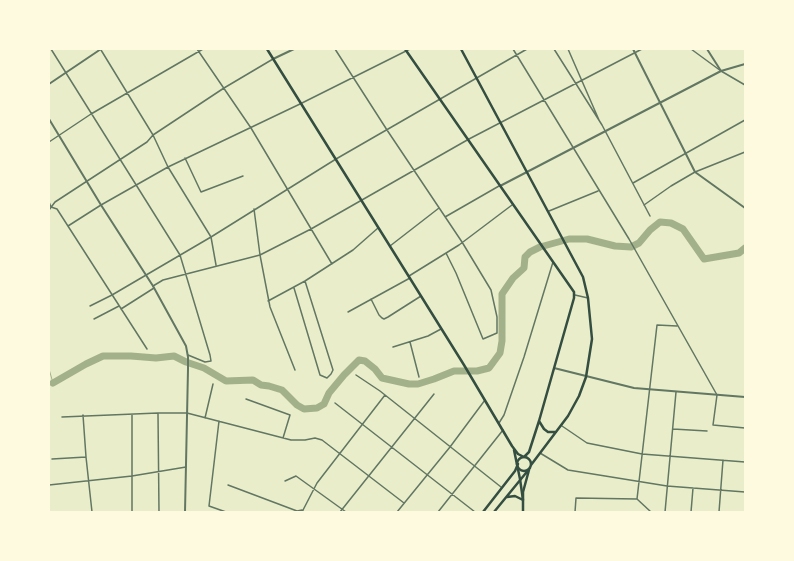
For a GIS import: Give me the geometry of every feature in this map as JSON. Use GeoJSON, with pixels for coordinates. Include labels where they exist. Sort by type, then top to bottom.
{"type":"FeatureCollection","features":[{"type":"Feature","properties":{"kind":"main road"},"geometry":{"type":"LineString","coordinates":[[267,49],[442,329],[512,446],[518,454],[530,460],[531,466],[523,492],[523,512]]}},
{"type":"Feature","properties":{"kind":"main road"},"geometry":{"type":"LineString","coordinates":[[461,49],[583,277],[588,298],[592,339],[586,377],[562,426],[494,512]]}},
{"type":"Feature","properties":{"kind":"main road"},"geometry":{"type":"LineString","coordinates":[[406,50],[553,260],[573,289],[575,295],[529,452],[520,459],[515,471],[483,512]]}},
{"type":"Feature","properties":{"kind":"main road"},"geometry":{"type":"LineString","coordinates":[[539,420],[541,427],[544,429],[552,432],[558,431]]}},
{"type":"Feature","properties":{"kind":"main road"},"geometry":{"type":"LineString","coordinates":[[512,446],[519,468],[522,470],[527,470],[531,466]]}},
{"type":"Feature","properties":{"kind":"main road"},"geometry":{"type":"LineString","coordinates":[[518,464],[523,500]]}},
{"type":"Feature","properties":{"kind":"main road"},"geometry":{"type":"LineString","coordinates":[[505,498],[515,496],[523,500]]}},
{"type":"Feature","properties":{"kind":"street"},"geometry":{"type":"LineString","coordinates":[[51,49],[180,255],[211,361],[205,362],[188,356]]}},
{"type":"Feature","properties":{"kind":"street"},"geometry":{"type":"LineString","coordinates":[[49,84],[101,49],[153,135],[168,167],[211,237],[216,265]]}},
{"type":"Feature","properties":{"kind":"street"},"geometry":{"type":"LineString","coordinates":[[197,49],[251,128],[332,264]]}},
{"type":"Feature","properties":{"kind":"street"},"geometry":{"type":"LineString","coordinates":[[49,142],[91,114],[128,94],[203,49]]}},
{"type":"Feature","properties":{"kind":"street"},"geometry":{"type":"LineString","coordinates":[[49,210],[55,202],[147,142],[153,135],[224,88],[273,59],[294,49]]}},
{"type":"Feature","properties":{"kind":"street"},"geometry":{"type":"LineString","coordinates":[[335,49],[462,242],[491,290],[497,317],[497,333],[483,339],[456,273],[446,253]]}},
{"type":"Feature","properties":{"kind":"street"},"geometry":{"type":"LineString","coordinates":[[68,226],[135,185],[185,158],[251,128],[410,49]]}},
{"type":"Feature","properties":{"kind":"street"},"geometry":{"type":"LineString","coordinates":[[513,49],[635,250],[717,395],[713,425],[745,428]]}},
{"type":"Feature","properties":{"kind":"street"},"geometry":{"type":"LineString","coordinates":[[90,306],[112,295],[211,237],[287,188],[336,159],[527,49]]}},
{"type":"Feature","properties":{"kind":"street"},"geometry":{"type":"LineString","coordinates":[[554,49],[602,125]]}},
{"type":"Feature","properties":{"kind":"street"},"geometry":{"type":"LineString","coordinates":[[568,49],[602,125],[650,216]]}},
{"type":"Feature","properties":{"kind":"street"},"geometry":{"type":"LineString","coordinates":[[633,49],[695,172],[745,208]]}},
{"type":"Feature","properties":{"kind":"street"},"geometry":{"type":"LineString","coordinates":[[121,310],[163,280],[216,265],[260,255],[362,201],[500,122],[642,49]]}},
{"type":"Feature","properties":{"kind":"street"},"geometry":{"type":"LineString","coordinates":[[691,49],[721,71],[745,85]]}},
{"type":"Feature","properties":{"kind":"street"},"geometry":{"type":"LineString","coordinates":[[707,49],[721,71]]}},
{"type":"Feature","properties":{"kind":"street"},"geometry":{"type":"LineString","coordinates":[[445,217],[500,186],[721,71],[745,64]]}},
{"type":"Feature","properties":{"kind":"street"},"geometry":{"type":"LineString","coordinates":[[49,118],[86,181],[146,275],[182,339],[188,356],[184,512]]}},
{"type":"Feature","properties":{"kind":"street"},"geometry":{"type":"LineString","coordinates":[[633,183],[745,120]]}},
{"type":"Feature","properties":{"kind":"street"},"geometry":{"type":"LineString","coordinates":[[644,205],[671,186],[695,172],[745,152]]}},
{"type":"Feature","properties":{"kind":"street"},"geometry":{"type":"LineString","coordinates":[[185,158],[201,192],[243,176]]}},
{"type":"Feature","properties":{"kind":"street"},"geometry":{"type":"LineString","coordinates":[[547,212],[598,190]]}},
{"type":"Feature","properties":{"kind":"street"},"geometry":{"type":"LineString","coordinates":[[49,202],[51,207],[57,209],[147,349]]}},
{"type":"Feature","properties":{"kind":"street"},"geometry":{"type":"LineString","coordinates":[[348,312],[409,277],[446,253],[513,204]]}},
{"type":"Feature","properties":{"kind":"street"},"geometry":{"type":"LineString","coordinates":[[390,246],[439,208]]}},
{"type":"Feature","properties":{"kind":"street"},"geometry":{"type":"LineString","coordinates":[[254,209],[268,302],[295,370]]}},
{"type":"Feature","properties":{"kind":"street"},"geometry":{"type":"LineString","coordinates":[[268,302],[294,288],[353,250],[378,228]]}},
{"type":"Feature","properties":{"kind":"street"},"geometry":{"type":"LineString","coordinates":[[499,423],[504,415],[524,357],[553,260]]}},
{"type":"Feature","properties":{"kind":"street"},"geometry":{"type":"LineString","coordinates":[[294,288],[320,375],[326,378],[333,370],[305,281]]}},
{"type":"Feature","properties":{"kind":"street"},"geometry":{"type":"LineString","coordinates":[[575,295],[588,298]]}},
{"type":"Feature","properties":{"kind":"street"},"geometry":{"type":"LineString","coordinates":[[371,299],[379,315],[384,319],[388,318],[421,296]]}},
{"type":"Feature","properties":{"kind":"street"},"geometry":{"type":"LineString","coordinates":[[94,319],[119,306]]}},
{"type":"Feature","properties":{"kind":"street"},"geometry":{"type":"LineString","coordinates":[[637,499],[656,325],[678,326]]}},
{"type":"Feature","properties":{"kind":"street"},"geometry":{"type":"LineString","coordinates":[[393,347],[428,336],[442,329]]}},
{"type":"Feature","properties":{"kind":"street"},"geometry":{"type":"LineString","coordinates":[[410,342],[419,377]]}},
{"type":"Feature","properties":{"kind":"street"},"geometry":{"type":"LineString","coordinates":[[554,368],[634,388],[745,397]]}},
{"type":"Feature","properties":{"kind":"street"},"geometry":{"type":"LineString","coordinates":[[356,375],[385,394],[501,487]]}},
{"type":"Feature","properties":{"kind":"street"},"geometry":{"type":"LineString","coordinates":[[205,418],[213,384]]}},
{"type":"Feature","properties":{"kind":"street"},"geometry":{"type":"LineString","coordinates":[[665,512],[676,392]]}},
{"type":"Feature","properties":{"kind":"street"},"geometry":{"type":"LineString","coordinates":[[228,485],[303,512],[317,482],[385,394]]}},
{"type":"Feature","properties":{"kind":"street"},"geometry":{"type":"LineString","coordinates":[[340,512],[434,394]]}},
{"type":"Feature","properties":{"kind":"street"},"geometry":{"type":"LineString","coordinates":[[246,399],[290,415],[283,438]]}},
{"type":"Feature","properties":{"kind":"street"},"geometry":{"type":"LineString","coordinates":[[397,512],[450,447],[485,400]]}},
{"type":"Feature","properties":{"kind":"street"},"geometry":{"type":"LineString","coordinates":[[335,403],[475,512]]}},
{"type":"Feature","properties":{"kind":"street"},"geometry":{"type":"LineString","coordinates":[[158,413],[159,512]]}},
{"type":"Feature","properties":{"kind":"street"},"geometry":{"type":"LineString","coordinates":[[62,417],[83,415],[187,413],[291,440],[315,438],[322,440],[340,453],[404,503]]}},
{"type":"Feature","properties":{"kind":"street"},"geometry":{"type":"LineString","coordinates":[[83,415],[92,512]]}},
{"type":"Feature","properties":{"kind":"street"},"geometry":{"type":"LineString","coordinates":[[132,415],[132,512]]}},
{"type":"Feature","properties":{"kind":"street"},"geometry":{"type":"LineString","coordinates":[[219,421],[209,506],[226,512]]}},
{"type":"Feature","properties":{"kind":"street"},"geometry":{"type":"LineString","coordinates":[[562,426],[586,443],[642,454],[745,462]]}},
{"type":"Feature","properties":{"kind":"street"},"geometry":{"type":"LineString","coordinates":[[673,429],[707,431]]}},
{"type":"Feature","properties":{"kind":"street"},"geometry":{"type":"LineString","coordinates":[[438,512],[503,430]]}},
{"type":"Feature","properties":{"kind":"street"},"geometry":{"type":"LineString","coordinates":[[540,453],[568,470],[668,486],[745,492]]}},
{"type":"Feature","properties":{"kind":"street"},"geometry":{"type":"LineString","coordinates":[[52,459],[86,456]]}},
{"type":"Feature","properties":{"kind":"street"},"geometry":{"type":"LineString","coordinates":[[719,512],[723,460]]}},
{"type":"Feature","properties":{"kind":"street"},"geometry":{"type":"LineString","coordinates":[[49,485],[132,476],[186,467]]}},
{"type":"Feature","properties":{"kind":"street"},"geometry":{"type":"LineString","coordinates":[[285,481],[296,476],[346,512]]}},
{"type":"Feature","properties":{"kind":"street"},"geometry":{"type":"LineString","coordinates":[[691,512],[693,488]]}},
{"type":"Feature","properties":{"kind":"street"},"geometry":{"type":"LineString","coordinates":[[575,512],[576,498],[637,499],[651,512]]}},
{"type":"Feature","properties":{"kind":"waterway"},"geometry":{"type":"LineString","coordinates":[[53,383],[103,356],[156,358],[174,356],[204,368],[226,381],[253,380],[261,385],[282,390],[297,405],[304,409],[317,408],[324,404],[329,393],[359,360],[365,361],[375,369],[382,378],[409,384],[418,384],[454,371],[477,371],[489,368],[500,353],[502,341],[502,294],[513,278],[524,268],[525,257],[530,252],[540,247],[569,239],[587,239],[615,246],[631,247],[639,243],[650,230],[660,222],[671,223],[683,229],[704,259],[739,253],[745,248]]}},
{"type":"Feature","properties":{"kind":"waterway"},"geometry":{"type":"LineString","coordinates":[[49,369],[53,383],[49,386]]}}]}
